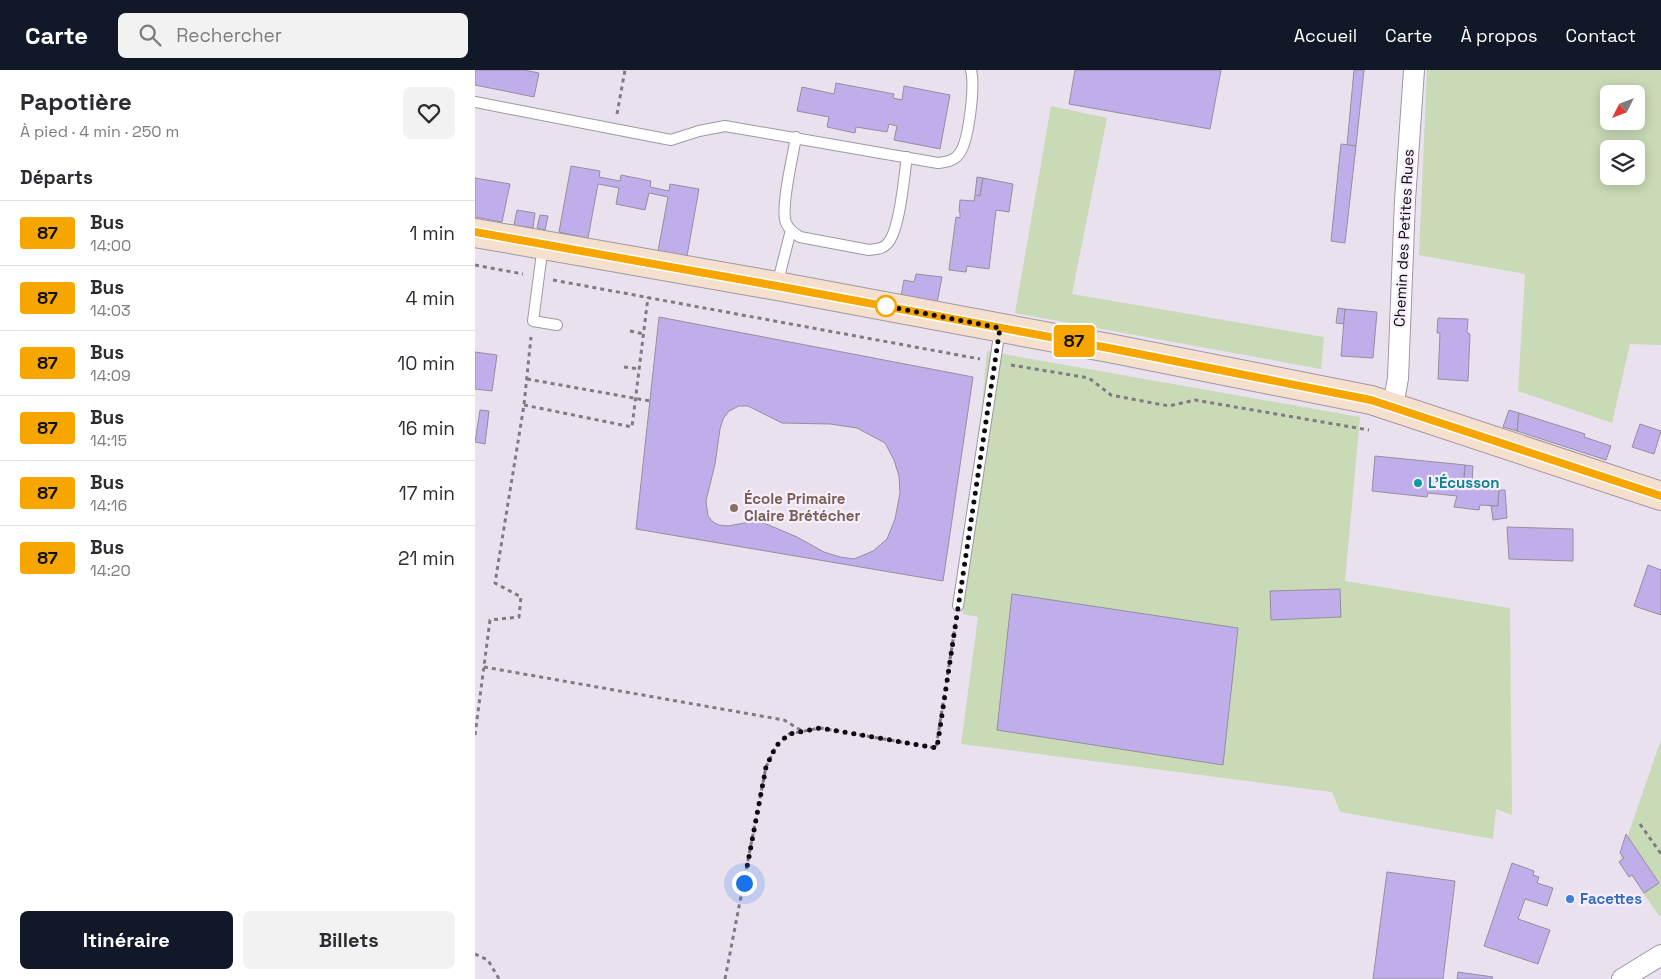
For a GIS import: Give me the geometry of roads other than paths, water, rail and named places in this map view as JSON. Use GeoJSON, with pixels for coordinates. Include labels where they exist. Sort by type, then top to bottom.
{"type":"FeatureCollection","features":[{"type":"Feature","properties":{"kind":"street","name":"Chemin des Petites Rues"},"geometry":{"type":"LineString","coordinates":[[1393,406],[1398,378],[1405,200],[1414,70]]}},
{"type":"Feature","properties":{"kind":"street"},"geometry":{"type":"LineString","coordinates":[[475,232],[777,286],[1371,400],[1661,496]]}},
{"type":"Feature","properties":{"kind":"street"},"geometry":{"type":"LineString","coordinates":[[1622,979],[1661,955]]}},
{"type":"Feature","properties":{"kind":"lane"},"geometry":{"type":"LineString","coordinates":[[475,102],[671,140],[699,131],[725,126],[938,163],[952,160],[959,154],[967,131],[973,92],[971,70]]}},
{"type":"Feature","properties":{"kind":"lane"},"geometry":{"type":"LineString","coordinates":[[797,137],[784,211],[787,225],[800,237],[869,250],[880,249],[888,244],[896,228],[907,157]]}},
{"type":"Feature","properties":{"kind":"lane"},"geometry":{"type":"LineString","coordinates":[[777,286],[791,230]]}},
{"type":"Feature","properties":{"kind":"lane"},"geometry":{"type":"LineString","coordinates":[[544,244],[533,321],[557,326]]}},
{"type":"Feature","properties":{"kind":"lane"},"geometry":{"type":"LineString","coordinates":[[958,606],[1000,328]]}},
{"type":"Feature","properties":{"kind":"place","name":"L'Écusson"},"geometry":{"type":"Point","coordinates":[1418,483]}},
{"type":"Feature","properties":{"kind":"place","name":"École Primaire Claire Brétécher"},"geometry":{"type":"Point","coordinates":[734,508]}},
{"type":"Feature","properties":{"kind":"place","name":"Facettes"},"geometry":{"type":"Point","coordinates":[1570,899]}}]}
